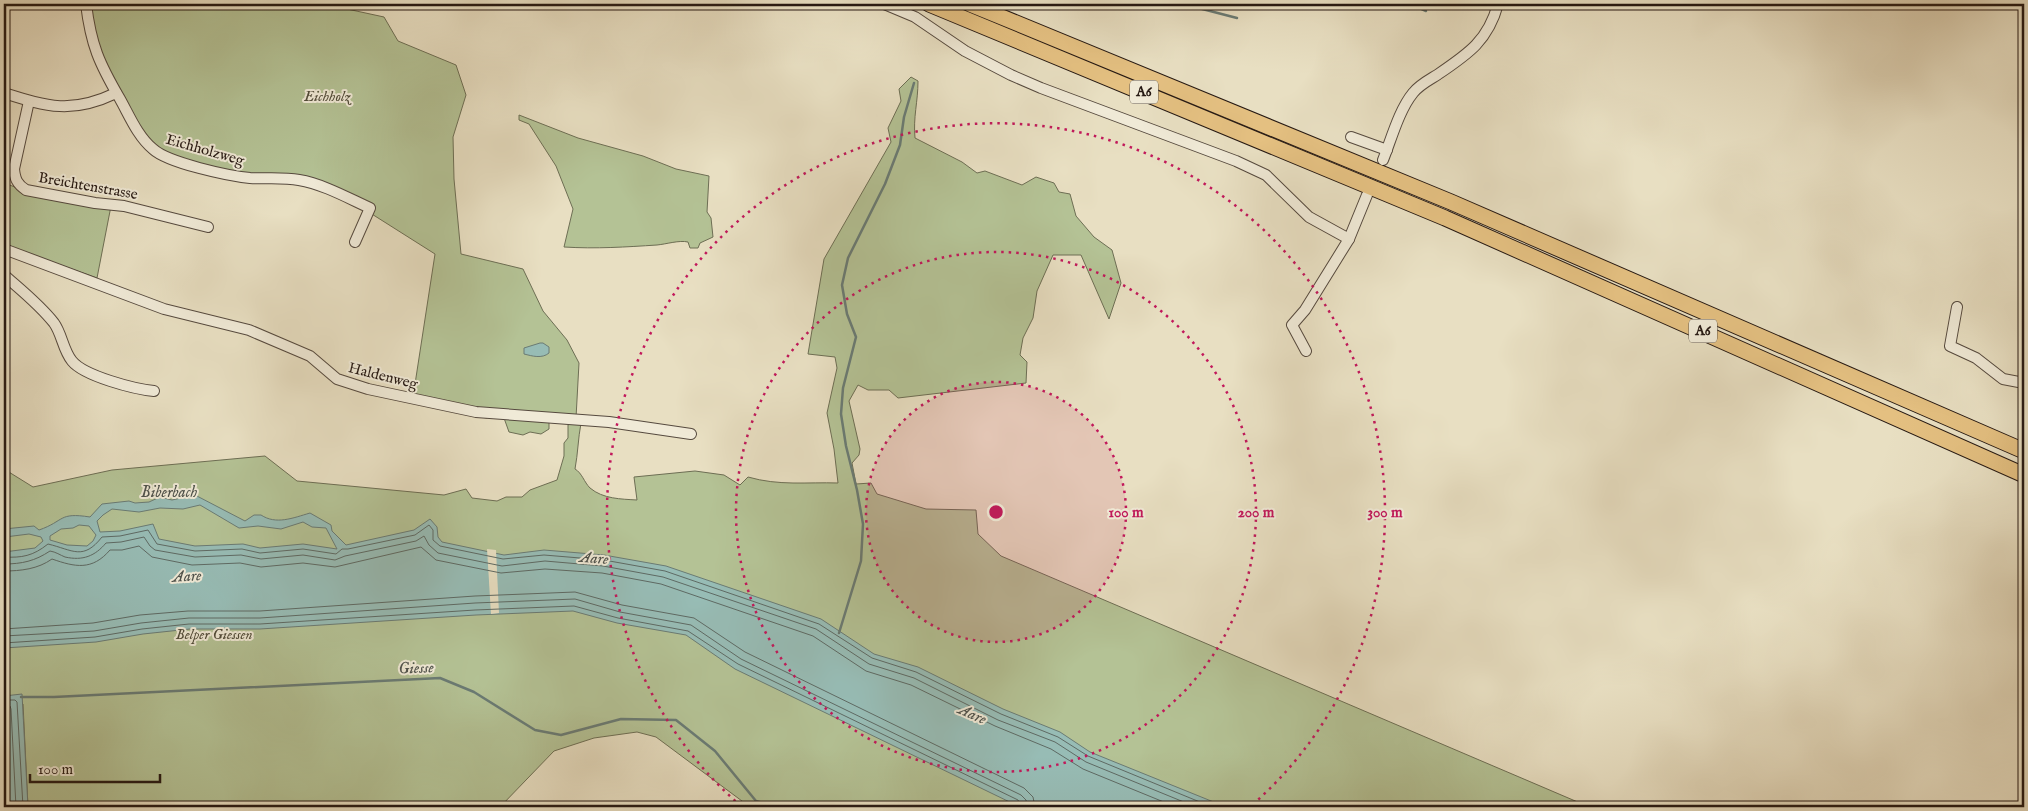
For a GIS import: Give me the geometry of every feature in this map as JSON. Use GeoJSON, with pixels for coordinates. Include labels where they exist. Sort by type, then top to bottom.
{"type":"FeatureCollection","features":[{"type":"Feature","properties":{"kind":"highway","name":"A6"},"geometry":{"type":"LineString","coordinates":[[929,4],[1436,214],[2024,475]]}},
{"type":"Feature","properties":{"kind":"highway","name":"A6"},"geometry":{"type":"LineString","coordinates":[[970,4],[1451,202],[2024,451]]}},
{"type":"Feature","properties":{"kind":"street","name":"Eichholzweg"},"geometry":{"type":"LineString","coordinates":[[86,4],[92,44],[97,57],[144,140],[153,150],[185,163],[248,178],[299,180],[370,208],[355,242]]}},
{"type":"Feature","properties":{"kind":"street"},"geometry":{"type":"LineString","coordinates":[[884,4],[915,17],[965,52],[1040,88],[1256,170],[1276,184],[1315,222],[1349,239]]}},
{"type":"Feature","properties":{"kind":"street"},"geometry":{"type":"LineString","coordinates":[[1351,137],[1385,155],[1404,110],[1414,92],[1478,44],[1488,30],[1498,4]]}},
{"type":"Feature","properties":{"kind":"street"},"geometry":{"type":"LineString","coordinates":[[4,93],[43,105],[69,107],[92,104],[116,93]]}},
{"type":"Feature","properties":{"kind":"street","name":"Breichtenstrasse"},"geometry":{"type":"LineString","coordinates":[[29,101],[14,168],[15,178],[19,186],[26,190],[124,206],[208,227]]}},
{"type":"Feature","properties":{"kind":"street"},"geometry":{"type":"LineString","coordinates":[[1306,350],[1292,325],[1305,310],[1349,239],[1368,196]]}},
{"type":"Feature","properties":{"kind":"street","name":"Haldenweg"},"geometry":{"type":"LineString","coordinates":[[4,249],[164,308],[249,330],[310,356],[337,379],[368,389],[476,412],[609,422],[691,434]]}},
{"type":"Feature","properties":{"kind":"street"},"geometry":{"type":"LineString","coordinates":[[4,275],[35,302],[53,322],[72,362],[110,381],[138,389],[154,391]]}},
{"type":"Feature","properties":{"kind":"street"},"geometry":{"type":"LineString","coordinates":[[1957,308],[1950,346],[1976,358],[2003,379],[2024,382]]}},
{"type":"Feature","properties":{"kind":"green space","name":"Eichholz"},"geometry":{"type":"Polygon","coordinates":[[[88,4],[324,4],[384,17],[398,41],[456,65],[466,95],[453,137],[454,179],[461,254],[523,269],[543,311],[567,340],[579,363],[576,418],[549,418],[549,429],[541,434],[530,432],[523,435],[509,432],[504,418],[493,413],[487,418],[463,414],[413,397],[435,254],[356,204],[300,181],[184,164],[146,140],[98,58],[88,4]]]}},
{"type":"Feature","properties":{"kind":"green space","name":"Belper Giessen"},"geometry":{"type":"Polygon","coordinates":[[[911,77],[918,81],[915,138],[962,162],[977,173],[985,171],[1022,185],[1036,177],[1054,183],[1059,192],[1070,194],[1076,216],[1094,237],[1112,250],[1121,283],[1109,319],[1081,255],[1053,255],[1037,291],[1033,318],[1023,338],[1020,355],[1027,362],[1026,383],[898,398],[889,390],[868,390],[858,385],[849,401],[860,449],[859,455],[852,463],[856,484],[871,483],[877,494],[926,509],[976,510],[978,534],[1001,556],[1580,803],[1614,807],[750,807],[656,737],[637,732],[594,738],[554,751],[500,807],[28,807],[23,704],[4,705],[4,469],[33,487],[112,470],[265,456],[297,481],[444,495],[466,489],[472,498],[497,501],[506,497],[522,497],[530,490],[557,480],[564,456],[564,443],[568,438],[568,425],[573,422],[581,423],[575,469],[595,492],[619,499],[637,500],[634,477],[695,471],[724,475],[740,485],[748,477],[782,483],[838,483],[827,413],[837,368],[835,357],[808,354],[824,259],[891,142],[888,128],[901,101],[899,89],[911,77]]]}},
{"type":"Feature","properties":{"kind":"green space"},"geometry":{"type":"Polygon","coordinates":[[[519,115],[578,138],[643,156],[676,169],[709,176],[707,212],[711,218],[713,237],[700,243],[698,248],[690,248],[688,242],[681,241],[657,245],[622,247],[564,247],[573,209],[556,166],[529,124],[519,120],[519,115]]]}},
{"type":"Feature","properties":{"kind":"green space"},"geometry":{"type":"Polygon","coordinates":[[[4,183],[26,191],[111,206],[97,278],[4,245],[4,183]]]}},
{"type":"Feature","properties":{"kind":"water"},"geometry":{"type":"Polygon","coordinates":[[[540,343],[549,347],[549,353],[540,356],[524,354],[524,348],[540,343]]]}},
{"type":"Feature","properties":{"kind":"water","name":"Aare"},"geometry":{"type":"Polygon","coordinates":[[[195,495],[245,521],[254,515],[279,520],[310,513],[331,525],[332,531],[346,545],[414,530],[430,519],[437,527],[438,537],[442,542],[504,555],[544,550],[604,555],[666,566],[821,619],[874,654],[918,667],[1003,709],[1060,732],[1090,752],[1226,807],[1020,807],[735,669],[686,635],[617,623],[573,611],[476,615],[260,629],[190,629],[96,642],[4,648],[4,552],[35,548],[43,541],[41,537],[29,534],[5,537],[4,529],[34,526],[39,530],[62,518],[72,516],[90,517],[102,504],[129,501],[135,503],[149,502],[160,497],[172,500],[195,495]],[[200,505],[183,509],[160,508],[139,512],[112,509],[97,521],[100,532],[120,531],[153,524],[159,539],[195,546],[243,544],[260,548],[303,544],[337,549],[326,528],[312,527],[303,522],[281,529],[258,526],[239,528],[200,505]],[[79,525],[73,528],[61,529],[50,536],[50,540],[67,545],[87,546],[96,535],[89,526],[79,525]]]}},
{"type":"Feature","properties":{"kind":"water"},"geometry":{"type":"Polygon","coordinates":[[[22,694],[28,807],[4,807],[4,696],[22,694]]]}},
{"type":"Feature","properties":{"kind":"pier"},"geometry":{"type":"Polygon","coordinates":[[[487,549],[496,550],[499,613],[491,614],[487,549]]]}},
{"type":"Feature","properties":{"kind":"waterway"},"geometry":{"type":"LineString","coordinates":[[1183,4],[1237,18]]}},
{"type":"Feature","properties":{"kind":"waterway"},"geometry":{"type":"LineString","coordinates":[[1411,4],[1426,11]]}},
{"type":"Feature","properties":{"kind":"waterway"},"geometry":{"type":"LineString","coordinates":[[839,633],[861,561],[863,524],[841,414],[843,388],[856,337],[847,314],[842,285],[848,258],[885,184],[900,145],[904,117],[914,83]]}},
{"type":"Feature","properties":{"kind":"waterway","name":"Giesse"},"geometry":{"type":"LineString","coordinates":[[21,697],[440,678],[474,692],[535,730],[561,735],[621,719],[676,720],[715,751],[756,801],[778,807]]}},
{"type":"Feature","properties":{"kind":"water label","name":"Biberbach"},"geometry":{"type":"Point","coordinates":[169,493]}}]}
